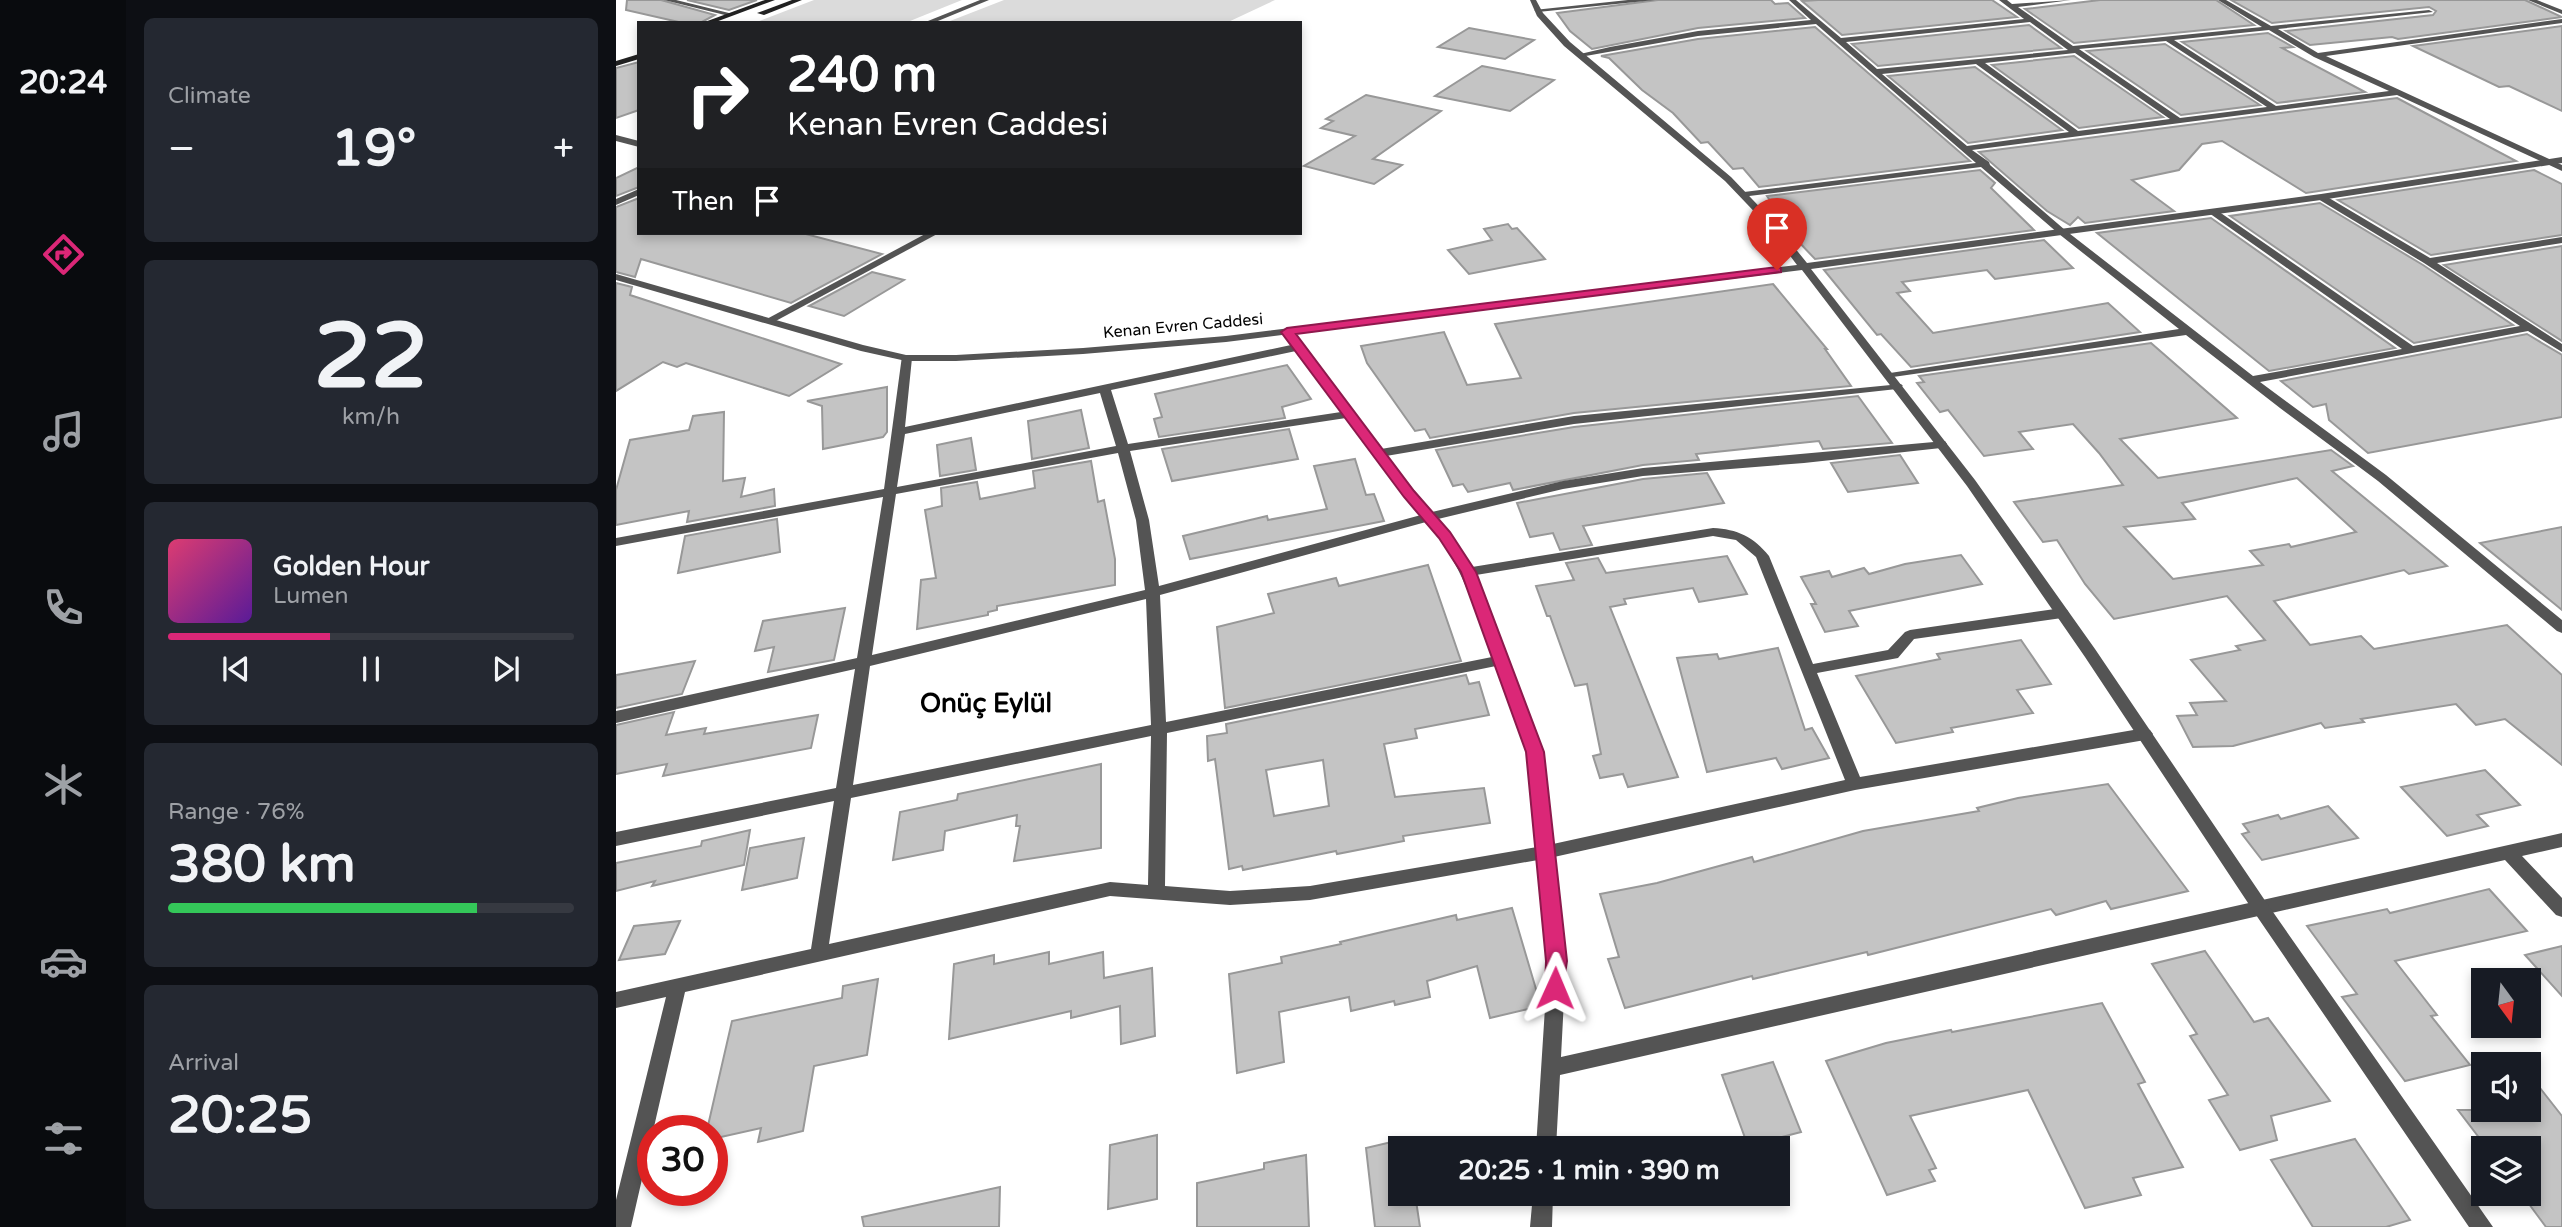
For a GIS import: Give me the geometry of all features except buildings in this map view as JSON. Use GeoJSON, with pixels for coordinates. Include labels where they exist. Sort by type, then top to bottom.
{"type":"FeatureCollection","features":[{"type":"Feature","properties":{"kind":"main road"},"geometry":{"type":"LineString","coordinates":[[710,21],[772,0]]}},
{"type":"Feature","properties":{"kind":"main road"},"geometry":{"type":"LineString","coordinates":[[739,21],[799,0]]}},
{"type":"Feature","properties":{"kind":"main road"},"geometry":{"type":"LineString","coordinates":[[616,53],[637,47]]}},
{"type":"Feature","properties":{"kind":"main road"},"geometry":{"type":"LineString","coordinates":[[616,64],[637,57]]}},
{"type":"Feature","properties":{"kind":"street"},"geometry":{"type":"LineString","coordinates":[[667,0],[729,14]]}},
{"type":"Feature","properties":{"kind":"street"},"geometry":{"type":"LineString","coordinates":[[931,21],[986,0]]}},
{"type":"Feature","properties":{"kind":"street"},"geometry":{"type":"LineString","coordinates":[[1536,5],[1652,0]]}},
{"type":"Feature","properties":{"kind":"street"},"geometry":{"type":"LineString","coordinates":[[1792,0],[1968,148],[2062,232],[2382,478],[2562,628]]}},
{"type":"Feature","properties":{"kind":"street"},"geometry":{"type":"LineString","coordinates":[[2002,0],[2177,120]]}},
{"type":"Feature","properties":{"kind":"street"},"geometry":{"type":"LineString","coordinates":[[2011,6],[2068,0]]}},
{"type":"Feature","properties":{"kind":"street"},"geometry":{"type":"LineString","coordinates":[[2221,0],[2317,55],[2562,168]]}},
{"type":"Feature","properties":{"kind":"street"},"geometry":{"type":"LineString","coordinates":[[2531,0],[2562,12]]}},
{"type":"Feature","properties":{"kind":"street"},"geometry":{"type":"LineString","coordinates":[[1536,5],[1580,55],[1744,195],[1893,381],[2062,613],[2260,907],[2482,1227]]}},
{"type":"Feature","properties":{"kind":"street"},"geometry":{"type":"LineString","coordinates":[[1875,72],[2429,12]]}},
{"type":"Feature","properties":{"kind":"street"},"geometry":{"type":"LineString","coordinates":[[1838,41],[2031,20]]}},
{"type":"Feature","properties":{"kind":"street"},"geometry":{"type":"LineString","coordinates":[[2317,55],[2562,21]]}},
{"type":"Feature","properties":{"kind":"street"},"geometry":{"type":"LineString","coordinates":[[1580,55],[1684,33],[1748,25],[1817,22]]}},
{"type":"Feature","properties":{"kind":"street"},"geometry":{"type":"LineString","coordinates":[[2168,39],[2273,107]]}},
{"type":"Feature","properties":{"kind":"street"},"geometry":{"type":"LineString","coordinates":[[1979,62],[2075,133]]}},
{"type":"Feature","properties":{"kind":"street"},"geometry":{"type":"LineString","coordinates":[[1968,148],[2401,92]]}},
{"type":"Feature","properties":{"kind":"street"},"geometry":{"type":"LineString","coordinates":[[616,138],[637,143]]}},
{"type":"Feature","properties":{"kind":"street","name":"Kenan Evren Caddesi"},"geometry":{"type":"LineString","coordinates":[[616,277],[906,358],[1083,351],[1287,332],[1803,267],[2321,197],[2562,160]]}},
{"type":"Feature","properties":{"kind":"street"},"geometry":{"type":"LineString","coordinates":[[1744,195],[1986,164]]}},
{"type":"Feature","properties":{"kind":"street"},"geometry":{"type":"LineString","coordinates":[[616,202],[637,193]]}},
{"type":"Feature","properties":{"kind":"street"},"geometry":{"type":"LineString","coordinates":[[2321,197],[2428,261],[2562,349]]}},
{"type":"Feature","properties":{"kind":"street"},"geometry":{"type":"LineString","coordinates":[[2212,211],[2411,350]]}},
{"type":"Feature","properties":{"kind":"street"},"geometry":{"type":"LineString","coordinates":[[768,321],[930,235]]}},
{"type":"Feature","properties":{"kind":"street"},"geometry":{"type":"LineString","coordinates":[[2428,261],[2562,240]]}},
{"type":"Feature","properties":{"kind":"street"},"geometry":{"type":"LineString","coordinates":[[2252,380],[2528,328]]}},
{"type":"Feature","properties":{"kind":"street"},"geometry":{"type":"LineString","coordinates":[[1380,453],[1574,420],[1893,381],[2189,331]]}},
{"type":"Feature","properties":{"kind":"street"},"geometry":{"type":"LineString","coordinates":[[1287,332],[1468,572],[1535,752],[1557,961],[1547,1136]]}},
{"type":"Feature","properties":{"kind":"street"},"geometry":{"type":"LineString","coordinates":[[899,432],[1299,348]]}},
{"type":"Feature","properties":{"kind":"street"},"geometry":{"type":"LineString","coordinates":[[819,953],[899,432],[906,358]]}},
{"type":"Feature","properties":{"kind":"street"},"geometry":{"type":"LineString","coordinates":[[1105,390],[1146,537],[1160,727],[1156,891]]}},
{"type":"Feature","properties":{"kind":"street"},"geometry":{"type":"LineString","coordinates":[[616,542],[889,494],[1122,449],[1350,414]]}},
{"type":"Feature","properties":{"kind":"street"},"geometry":{"type":"LineString","coordinates":[[616,717],[864,663],[1151,593],[1429,517],[1563,485],[1643,472],[1804,459],[1941,444]]}},
{"type":"Feature","properties":{"kind":"street"},"geometry":{"type":"LineString","coordinates":[[1468,572],[1713,532],[1732,532],[1749,540],[1762,556],[1855,784]]}},
{"type":"Feature","properties":{"kind":"street"},"geometry":{"type":"LineString","coordinates":[[1808,670],[1894,654],[1910,635],[2062,613]]}},
{"type":"Feature","properties":{"kind":"street"},"geometry":{"type":"LineString","coordinates":[[616,839],[1500,660]]}},
{"type":"Feature","properties":{"kind":"street"},"geometry":{"type":"LineString","coordinates":[[616,1000],[1111,889],[1230,898],[1310,892],[1545,852],[1855,784],[2145,734]]}},
{"type":"Feature","properties":{"kind":"street"},"geometry":{"type":"LineString","coordinates":[[1550,1068],[2562,839]]}},
{"type":"Feature","properties":{"kind":"street"},"geometry":{"type":"LineString","coordinates":[[2508,852],[2562,910]]}},
{"type":"Feature","properties":{"kind":"street"},"geometry":{"type":"LineString","coordinates":[[620,1227],[678,985]]}},
{"type":"Feature","properties":{"kind":"street"},"geometry":{"type":"LineString","coordinates":[[1541,1227],[1542,1206]]}},
{"type":"Feature","properties":{"kind":"shaded area"},"geometry":{"type":"Polygon","coordinates":[[[814,0],[962,0],[910,21],[759,21],[814,0]]]}},
{"type":"Feature","properties":{"kind":"shaded area"},"geometry":{"type":"Polygon","coordinates":[[[1004,0],[1275,0],[1230,21],[950,21],[1004,0]]]}},
{"type":"Feature","properties":{"kind":"district","name":"Onüç Eylül"},"geometry":{"type":"Point","coordinates":[986,703]}},
{"type":"Feature","properties":{"kind":"route"},"geometry":{"type":"LineString","coordinates":[[1555,988],[1557,961],[1535,752],[1468,572],[1445,535],[1409,494],[1287,332],[1777,270]]}}]}
